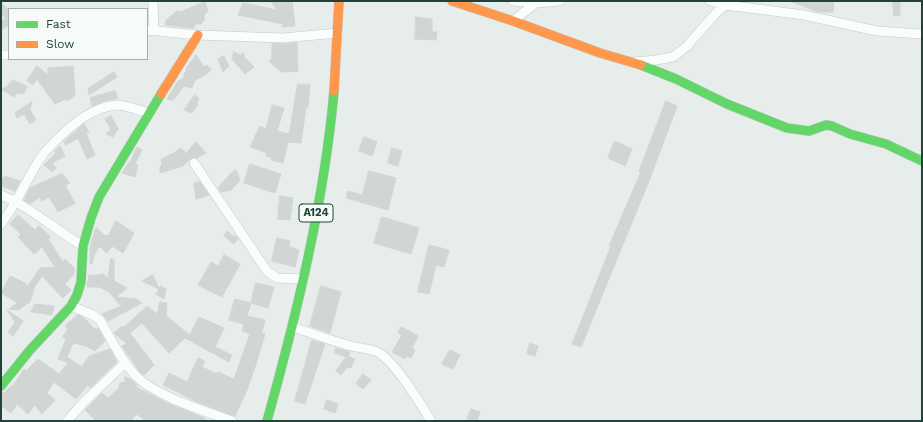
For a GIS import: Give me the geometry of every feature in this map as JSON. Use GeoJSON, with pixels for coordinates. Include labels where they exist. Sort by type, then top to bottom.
{"type":"FeatureCollection","features":[{"type":"Feature","properties":{"kind":"main road","name":"A124"},"geometry":{"type":"LineString","coordinates":[[267,421],[292,327],[314,228],[330,128],[338,33],[339,1]]}},
{"type":"Feature","properties":{"kind":"main road"},"geometry":{"type":"LineString","coordinates":[[452,1],[600,52],[634,62],[676,79],[727,104],[787,128],[809,131],[826,125],[832,126],[850,134],[886,144],[922,161]]}},
{"type":"Feature","properties":{"kind":"main road"},"geometry":{"type":"LineString","coordinates":[[1,386],[30,350],[71,306],[77,295],[81,282],[83,246],[99,197],[198,35]]}},
{"type":"Feature","properties":{"kind":"street"},"geometry":{"type":"LineString","coordinates":[[153,1],[150,30],[198,35],[283,38],[338,33]]}},
{"type":"Feature","properties":{"kind":"street"},"geometry":{"type":"LineString","coordinates":[[513,1],[560,1]]}},
{"type":"Feature","properties":{"kind":"street"},"geometry":{"type":"LineString","coordinates":[[710,1],[726,5],[804,15],[877,31],[922,34]]}},
{"type":"Feature","properties":{"kind":"street"},"geometry":{"type":"LineString","coordinates":[[513,21],[537,2]]}},
{"type":"Feature","properties":{"kind":"street"},"geometry":{"type":"LineString","coordinates":[[634,62],[673,57],[687,46],[717,12],[726,5]]}},
{"type":"Feature","properties":{"kind":"street"},"geometry":{"type":"LineString","coordinates":[[1,224],[16,202],[46,151],[71,128],[92,112],[105,107],[117,105],[126,106],[149,113]]}},
{"type":"Feature","properties":{"kind":"street"},"geometry":{"type":"LineString","coordinates":[[194,163],[267,271],[278,278],[303,279]]}},
{"type":"Feature","properties":{"kind":"street"},"geometry":{"type":"LineString","coordinates":[[1,195],[39,216],[67,237],[83,246]]}},
{"type":"Feature","properties":{"kind":"street"},"geometry":{"type":"LineString","coordinates":[[71,306],[93,314],[100,320],[125,364],[137,378],[162,394],[232,421]]}},
{"type":"Feature","properties":{"kind":"street"},"geometry":{"type":"LineString","coordinates":[[292,327],[349,346],[368,348],[380,354],[389,362],[412,390],[431,421]]}},
{"type":"Feature","properties":{"kind":"street"},"geometry":{"type":"LineString","coordinates":[[67,421],[88,398],[125,364]]}},
{"type":"Feature","properties":{"kind":"building"},"geometry":{"type":"Polygon","coordinates":[[[271,1],[292,1],[295,26],[283,27],[283,24],[238,15],[243,3],[277,10],[271,1]]]}},
{"type":"Feature","properties":{"kind":"building"},"geometry":{"type":"Polygon","coordinates":[[[792,1],[811,1],[819,3],[819,1],[834,1],[833,12],[818,12],[792,1]]]}},
{"type":"Feature","properties":{"kind":"building"},"geometry":{"type":"Polygon","coordinates":[[[893,1],[900,1],[900,15],[894,16],[893,1]]]}},
{"type":"Feature","properties":{"kind":"building"},"geometry":{"type":"Polygon","coordinates":[[[205,2],[208,11],[204,15],[204,20],[201,24],[195,24],[194,28],[165,25],[166,20],[178,10],[179,12],[205,2]]]}},
{"type":"Feature","properties":{"kind":"building"},"geometry":{"type":"Polygon","coordinates":[[[1,3],[8,9],[8,26],[1,30],[1,21],[6,18],[1,14],[1,3]]]}},
{"type":"Feature","properties":{"kind":"building"},"geometry":{"type":"Polygon","coordinates":[[[416,17],[432,19],[432,32],[437,32],[436,40],[415,39],[416,17]]]}},
{"type":"Feature","properties":{"kind":"building"},"geometry":{"type":"Polygon","coordinates":[[[297,43],[298,71],[281,72],[269,61],[272,58],[272,44],[297,43]]]}},
{"type":"Feature","properties":{"kind":"building"},"geometry":{"type":"Polygon","coordinates":[[[234,52],[240,55],[244,53],[244,57],[254,67],[245,74],[232,59],[234,52]]]}},
{"type":"Feature","properties":{"kind":"building"},"geometry":{"type":"Polygon","coordinates":[[[196,55],[204,67],[207,65],[211,70],[204,76],[194,81],[192,88],[184,86],[173,100],[167,99],[178,81],[184,78],[186,69],[196,55]]]}},
{"type":"Feature","properties":{"kind":"building"},"geometry":{"type":"Polygon","coordinates":[[[224,56],[229,66],[223,72],[218,59],[224,56]]]}},
{"type":"Feature","properties":{"kind":"building"},"geometry":{"type":"Polygon","coordinates":[[[37,66],[48,75],[48,68],[73,66],[75,95],[68,101],[66,99],[55,104],[37,79],[33,85],[27,81],[37,66]]]}},
{"type":"Feature","properties":{"kind":"building"},"geometry":{"type":"Polygon","coordinates":[[[114,72],[117,77],[89,95],[88,89],[114,72]]]}},
{"type":"Feature","properties":{"kind":"building"},"geometry":{"type":"Polygon","coordinates":[[[13,80],[27,86],[24,94],[17,93],[14,97],[1,89],[6,87],[13,80]]]}},
{"type":"Feature","properties":{"kind":"building"},"geometry":{"type":"Polygon","coordinates":[[[298,84],[310,85],[308,107],[306,107],[301,143],[288,142],[283,163],[271,160],[272,157],[266,156],[267,153],[250,147],[260,126],[266,129],[272,105],[284,108],[277,131],[289,134],[298,84]]]}},
{"type":"Feature","properties":{"kind":"building"},"geometry":{"type":"Polygon","coordinates":[[[115,91],[118,98],[104,101],[92,106],[90,98],[115,91]]]}},
{"type":"Feature","properties":{"kind":"building"},"geometry":{"type":"Polygon","coordinates":[[[195,95],[199,99],[197,102],[198,105],[192,113],[184,110],[195,95]]]}},
{"type":"Feature","properties":{"kind":"building"},"geometry":{"type":"Polygon","coordinates":[[[666,101],[677,106],[649,181],[581,347],[572,344],[611,246],[609,246],[641,172],[639,172],[666,101]]]}},
{"type":"Feature","properties":{"kind":"building"},"geometry":{"type":"Polygon","coordinates":[[[32,102],[30,110],[36,120],[30,124],[24,114],[17,118],[15,113],[32,102]]]}},
{"type":"Feature","properties":{"kind":"building"},"geometry":{"type":"Polygon","coordinates":[[[111,116],[118,129],[113,137],[106,134],[111,129],[105,119],[111,116]]]}},
{"type":"Feature","properties":{"kind":"building"},"geometry":{"type":"Polygon","coordinates":[[[84,124],[89,132],[86,133],[95,155],[87,159],[78,138],[66,145],[64,142],[84,124]]]}},
{"type":"Feature","properties":{"kind":"building"},"geometry":{"type":"Polygon","coordinates":[[[364,137],[377,142],[372,156],[359,151],[364,137]]]}},
{"type":"Feature","properties":{"kind":"building"},"geometry":{"type":"Polygon","coordinates":[[[615,141],[632,149],[625,166],[608,158],[615,141]]]}},
{"type":"Feature","properties":{"kind":"building"},"geometry":{"type":"Polygon","coordinates":[[[196,142],[206,153],[197,158],[191,158],[183,166],[160,173],[160,166],[162,166],[161,159],[181,148],[186,153],[196,142]]]}},
{"type":"Feature","properties":{"kind":"building"},"geometry":{"type":"Polygon","coordinates":[[[60,146],[65,156],[52,163],[56,168],[52,172],[44,165],[56,153],[55,151],[60,146]]]}},
{"type":"Feature","properties":{"kind":"building"},"geometry":{"type":"Polygon","coordinates":[[[137,147],[142,150],[135,164],[138,165],[135,177],[122,173],[130,162],[137,147]]]}},
{"type":"Feature","properties":{"kind":"building"},"geometry":{"type":"Polygon","coordinates":[[[392,148],[402,151],[398,166],[388,163],[392,148]]]}},
{"type":"Feature","properties":{"kind":"building"},"geometry":{"type":"Polygon","coordinates":[[[250,164],[281,174],[275,193],[244,183],[250,164]]]}},
{"type":"Feature","properties":{"kind":"building"},"geometry":{"type":"Polygon","coordinates":[[[236,170],[240,180],[231,190],[221,192],[218,188],[231,173],[236,170]]]}},
{"type":"Feature","properties":{"kind":"building"},"geometry":{"type":"Polygon","coordinates":[[[369,171],[396,178],[388,210],[346,198],[348,191],[362,195],[369,171]]]}},
{"type":"Feature","properties":{"kind":"building"},"geometry":{"type":"Polygon","coordinates":[[[62,174],[70,183],[65,185],[75,203],[58,212],[49,197],[42,201],[40,197],[30,204],[24,200],[30,188],[62,174]]]}},
{"type":"Feature","properties":{"kind":"building"},"geometry":{"type":"Polygon","coordinates":[[[5,176],[20,181],[15,191],[1,186],[1,177],[4,178],[5,176]]]}},
{"type":"Feature","properties":{"kind":"building"},"geometry":{"type":"Polygon","coordinates":[[[200,182],[209,195],[196,199],[194,184],[200,182]]]}},
{"type":"Feature","properties":{"kind":"building"},"geometry":{"type":"Polygon","coordinates":[[[280,196],[293,198],[290,220],[278,219],[280,196]]]}},
{"type":"Feature","properties":{"kind":"building"},"geometry":{"type":"Polygon","coordinates":[[[18,215],[35,230],[39,226],[51,237],[48,239],[63,262],[65,259],[74,268],[74,274],[65,284],[71,290],[63,298],[42,276],[35,286],[30,302],[18,310],[9,309],[18,303],[1,293],[10,276],[28,286],[40,268],[55,267],[42,247],[34,254],[18,237],[21,234],[10,224],[18,215]]]}},
{"type":"Feature","properties":{"kind":"building"},"geometry":{"type":"Polygon","coordinates":[[[382,217],[419,228],[411,254],[374,243],[382,217]]]}},
{"type":"Feature","properties":{"kind":"building"},"geometry":{"type":"Polygon","coordinates":[[[116,221],[134,233],[123,253],[112,246],[107,253],[99,246],[92,264],[90,264],[90,247],[96,227],[105,236],[108,236],[116,221]]]}},
{"type":"Feature","properties":{"kind":"building"},"geometry":{"type":"Polygon","coordinates":[[[227,231],[233,236],[236,236],[238,239],[234,244],[224,236],[227,231]]]}},
{"type":"Feature","properties":{"kind":"building"},"geometry":{"type":"Polygon","coordinates":[[[277,238],[290,241],[289,247],[299,250],[295,267],[272,261],[277,238]]]}},
{"type":"Feature","properties":{"kind":"building"},"geometry":{"type":"Polygon","coordinates":[[[429,245],[449,250],[444,267],[436,265],[429,294],[418,292],[429,245]]]}},
{"type":"Feature","properties":{"kind":"building"},"geometry":{"type":"Polygon","coordinates":[[[224,255],[240,264],[222,297],[198,285],[211,262],[218,266],[224,255]]]}},
{"type":"Feature","properties":{"kind":"building"},"geometry":{"type":"Polygon","coordinates":[[[111,259],[114,260],[114,281],[127,288],[116,297],[136,299],[142,303],[108,321],[102,314],[121,306],[109,292],[99,287],[87,287],[89,275],[101,275],[102,273],[108,278],[111,259]]]}},
{"type":"Feature","properties":{"kind":"building"},"geometry":{"type":"Polygon","coordinates":[[[153,275],[159,289],[142,281],[153,275]]]}},
{"type":"Feature","properties":{"kind":"building"},"geometry":{"type":"Polygon","coordinates":[[[256,283],[274,287],[268,308],[251,303],[256,283]]]}},
{"type":"Feature","properties":{"kind":"building"},"geometry":{"type":"Polygon","coordinates":[[[160,286],[166,289],[164,299],[156,294],[160,286]]]}},
{"type":"Feature","properties":{"kind":"building"},"geometry":{"type":"Polygon","coordinates":[[[321,286],[341,292],[330,333],[310,326],[321,286]]]}},
{"type":"Feature","properties":{"kind":"building"},"geometry":{"type":"Polygon","coordinates":[[[235,299],[251,303],[247,316],[265,320],[262,333],[265,334],[247,390],[235,416],[195,401],[163,385],[169,373],[187,382],[198,358],[205,361],[202,367],[217,374],[218,372],[234,379],[250,334],[242,331],[244,324],[229,320],[235,299]]]}},
{"type":"Feature","properties":{"kind":"building"},"geometry":{"type":"Polygon","coordinates":[[[160,302],[167,303],[166,316],[190,335],[199,317],[224,328],[215,347],[232,355],[229,362],[185,338],[169,353],[142,323],[130,333],[154,365],[144,375],[140,372],[122,346],[127,344],[114,333],[122,326],[123,328],[147,306],[157,314],[160,302]]]}},
{"type":"Feature","properties":{"kind":"building"},"geometry":{"type":"Polygon","coordinates":[[[35,304],[54,306],[52,315],[31,312],[35,304]]]}},
{"type":"Feature","properties":{"kind":"building"},"geometry":{"type":"Polygon","coordinates":[[[7,310],[23,321],[13,336],[8,332],[15,322],[7,310]]]}},
{"type":"Feature","properties":{"kind":"building"},"geometry":{"type":"Polygon","coordinates":[[[78,315],[84,318],[96,330],[98,328],[105,341],[95,351],[86,346],[73,343],[67,357],[82,367],[89,356],[110,349],[117,362],[90,388],[88,385],[76,399],[54,382],[47,393],[55,400],[42,414],[35,405],[28,414],[17,404],[11,413],[1,406],[1,393],[4,393],[12,385],[13,386],[24,369],[26,371],[38,359],[59,374],[68,363],[58,359],[66,339],[63,337],[68,329],[65,326],[78,315]]]}},
{"type":"Feature","properties":{"kind":"building"},"geometry":{"type":"Polygon","coordinates":[[[401,327],[418,336],[412,348],[415,350],[411,358],[407,356],[405,359],[392,352],[402,335],[398,333],[401,327]]]}},
{"type":"Feature","properties":{"kind":"building"},"geometry":{"type":"Polygon","coordinates":[[[312,340],[325,344],[305,404],[295,401],[312,340]]]}},
{"type":"Feature","properties":{"kind":"building"},"geometry":{"type":"Polygon","coordinates":[[[530,343],[538,346],[535,356],[527,354],[530,343]]]}},
{"type":"Feature","properties":{"kind":"building"},"geometry":{"type":"Polygon","coordinates":[[[336,348],[350,352],[348,356],[355,359],[351,368],[347,367],[341,375],[336,371],[346,357],[335,353],[336,348]]]}},
{"type":"Feature","properties":{"kind":"building"},"geometry":{"type":"Polygon","coordinates":[[[450,350],[460,355],[453,369],[442,364],[450,350]]]}},
{"type":"Feature","properties":{"kind":"building"},"geometry":{"type":"Polygon","coordinates":[[[363,374],[371,380],[363,389],[356,384],[363,374]]]}},
{"type":"Feature","properties":{"kind":"building"},"geometry":{"type":"Polygon","coordinates":[[[125,377],[137,385],[136,387],[165,402],[205,418],[204,421],[146,421],[136,414],[131,421],[96,421],[85,410],[102,393],[108,398],[119,388],[120,383],[125,382],[125,377]]]}},
{"type":"Feature","properties":{"kind":"building"},"geometry":{"type":"Polygon","coordinates":[[[327,400],[338,404],[335,413],[324,409],[327,400]]]}},
{"type":"Feature","properties":{"kind":"building"},"geometry":{"type":"Polygon","coordinates":[[[471,409],[480,412],[477,421],[467,421],[471,409]]]}},
{"type":"Feature","properties":{"kind":"traffic: fast"},"geometry":{"type":"LineString","coordinates":[[641,65],[676,79],[727,104],[787,128],[809,131],[826,125],[832,126],[850,134],[886,144],[922,161]]}},
{"type":"Feature","properties":{"kind":"traffic: fast"},"geometry":{"type":"LineString","coordinates":[[267,421],[289,340],[308,258],[324,175],[334,91]]}},
{"type":"Feature","properties":{"kind":"traffic: fast"},"geometry":{"type":"LineString","coordinates":[[1,386],[30,350],[71,306],[77,295],[81,282],[83,246],[99,197],[161,94]]}},
{"type":"Feature","properties":{"kind":"traffic: slow"},"geometry":{"type":"LineString","coordinates":[[334,91],[339,1]]}},
{"type":"Feature","properties":{"kind":"traffic: slow"},"geometry":{"type":"LineString","coordinates":[[452,1],[513,21],[600,53],[641,65]]}},
{"type":"Feature","properties":{"kind":"traffic: slow"},"geometry":{"type":"LineString","coordinates":[[161,94],[198,35]]}}]}
